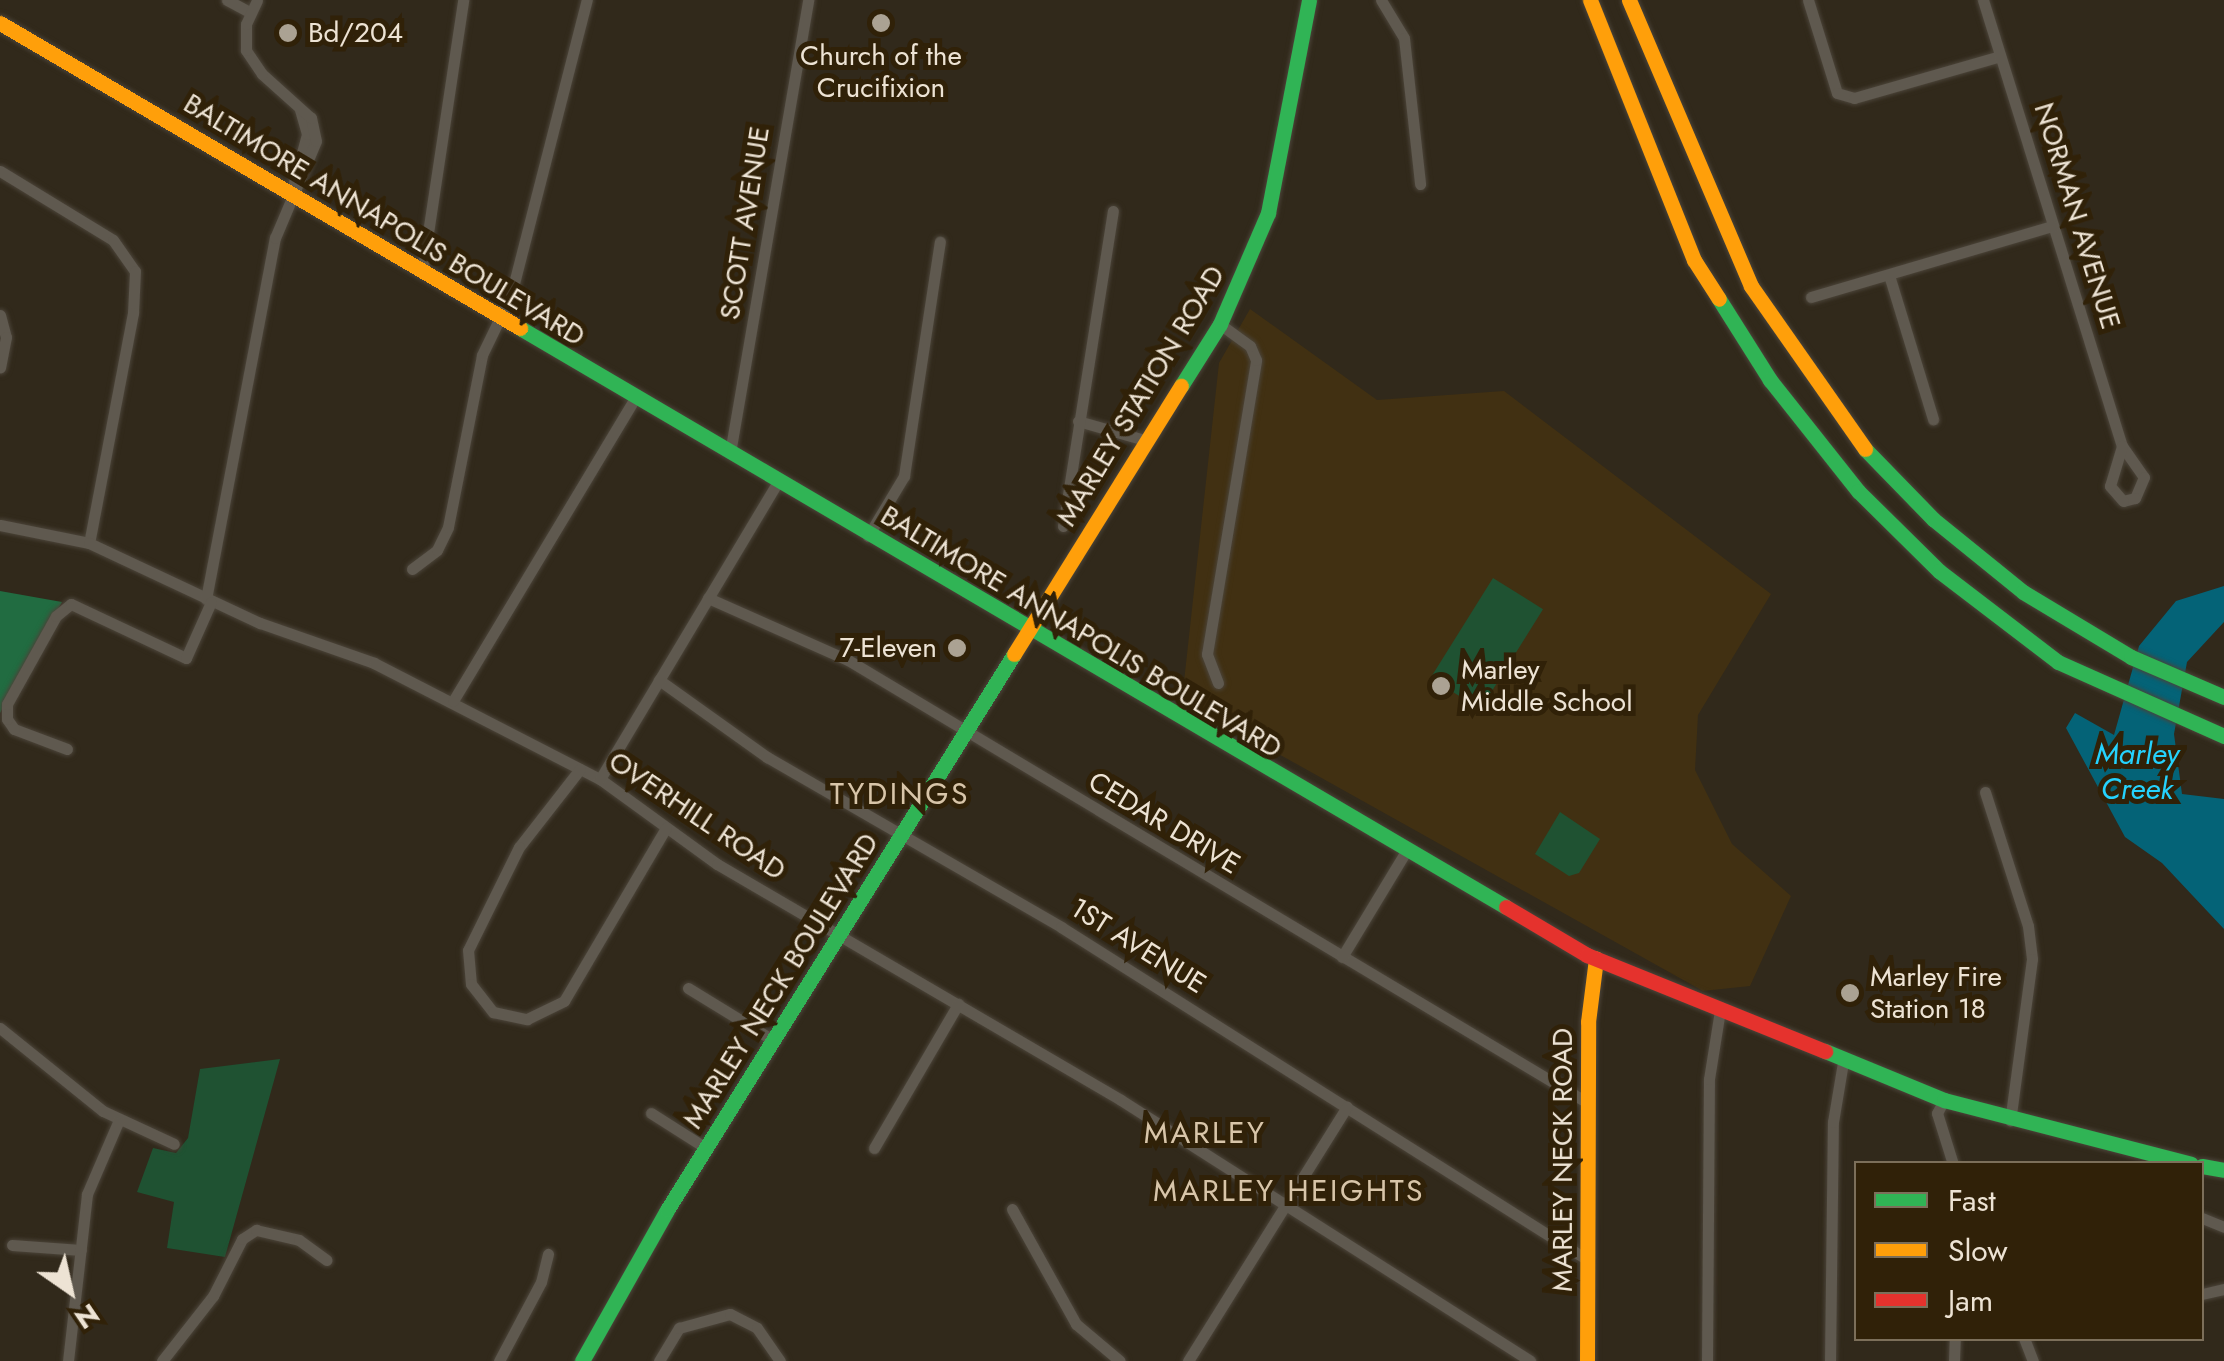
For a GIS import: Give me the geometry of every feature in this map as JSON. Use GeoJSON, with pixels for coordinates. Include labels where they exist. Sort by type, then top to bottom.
{"type":"FeatureCollection","features":[{"type":"Feature","properties":{"kind":"main road","name":"MARLEY STATION ROAD"},"geometry":{"type":"LineString","coordinates":[[1027,630],[1220,324],[1268,212],[1308,0]]}},
{"type":"Feature","properties":{"kind":"main road"},"geometry":{"type":"LineString","coordinates":[[1590,0],[1694,260],[1788,405],[1858,491],[1939,571],[1998,620],[2102,684],[2192,726],[2224,736]]}},
{"type":"Feature","properties":{"kind":"main road"},"geometry":{"type":"LineString","coordinates":[[1629,0],[1729,241],[1811,384],[1933,520],[2023,592],[2112,646],[2224,697]]}},
{"type":"Feature","properties":{"kind":"main road","name":"BALTIMORE ANNAPOLIS BOULEVARD"},"geometry":{"type":"LineString","coordinates":[[0,23],[423,266],[634,400],[778,481],[1406,853],[1596,959],[1944,1100],[2010,1121],[2178,1161]]}},
{"type":"Feature","properties":{"kind":"main road","name":"MARLEY NECK BOULEVARD"},"geometry":{"type":"LineString","coordinates":[[582,1361],[706,1148],[1027,630]]}},
{"type":"Feature","properties":{"kind":"main road","name":"MARLEY NECK ROAD"},"geometry":{"type":"LineString","coordinates":[[1587,1361],[1588,1102],[1596,959]]}},
{"type":"Feature","properties":{"kind":"street"},"geometry":{"type":"LineString","coordinates":[[227,0],[250,12]]}},
{"type":"Feature","properties":{"kind":"street"},"geometry":{"type":"LineString","coordinates":[[67,749],[14,729],[8,718],[7,704],[56,616],[71,604],[186,658],[209,600],[274,238],[293,191],[307,134],[300,109],[254,64],[245,36],[257,0]]}},
{"type":"Feature","properties":{"kind":"street"},"geometry":{"type":"LineString","coordinates":[[423,266],[463,0]]}},
{"type":"Feature","properties":{"kind":"street"},"geometry":{"type":"LineString","coordinates":[[412,570],[437,550],[448,527],[482,355],[520,262],[586,0]]}},
{"type":"Feature","properties":{"kind":"street","name":"SCOTT AVENUE"},"geometry":{"type":"LineString","coordinates":[[730,453],[808,0]]}},
{"type":"Feature","properties":{"kind":"street"},"geometry":{"type":"LineString","coordinates":[[1382,0],[1404,38],[1420,184]]}},
{"type":"Feature","properties":{"kind":"street"},"geometry":{"type":"LineString","coordinates":[[1808,0],[1837,93],[1854,98],[2000,56]]}},
{"type":"Feature","properties":{"kind":"street","name":"NORMAN AVENUE"},"geometry":{"type":"LineString","coordinates":[[1983,0],[2122,446]]}},
{"type":"Feature","properties":{"kind":"street"},"geometry":{"type":"LineString","coordinates":[[0,171],[113,240],[134,271],[133,313],[89,542]]}},
{"type":"Feature","properties":{"kind":"street"},"geometry":{"type":"LineString","coordinates":[[1063,526],[1113,211]]}},
{"type":"Feature","properties":{"kind":"street"},"geometry":{"type":"LineString","coordinates":[[1812,296],[2053,226]]}},
{"type":"Feature","properties":{"kind":"street"},"geometry":{"type":"LineString","coordinates":[[868,536],[904,476],[940,242]]}},
{"type":"Feature","properties":{"kind":"street"},"geometry":{"type":"LineString","coordinates":[[1889,275],[1933,420]]}},
{"type":"Feature","properties":{"kind":"street"},"geometry":{"type":"LineString","coordinates":[[0,315],[6,337],[0,367]]}},
{"type":"Feature","properties":{"kind":"street"},"geometry":{"type":"LineString","coordinates":[[1218,683],[1207,654],[1256,360],[1250,346],[1220,324]]}},
{"type":"Feature","properties":{"kind":"street"},"geometry":{"type":"LineString","coordinates":[[453,702],[634,400]]}},
{"type":"Feature","properties":{"kind":"street"},"geometry":{"type":"LineString","coordinates":[[1078,421],[1148,441]]}},
{"type":"Feature","properties":{"kind":"street"},"geometry":{"type":"LineString","coordinates":[[600,779],[778,481]]}},
{"type":"Feature","properties":{"kind":"street","name":"OVERHILL ROAD"},"geometry":{"type":"LineString","coordinates":[[0,525],[89,542],[209,600],[374,663],[600,779],[666,828],[1288,1207],[1530,1361]]}},
{"type":"Feature","properties":{"kind":"street","name":"CEDAR DRIVE"},"geometry":{"type":"LineString","coordinates":[[708,598],[848,660],[1588,1102]]}},
{"type":"Feature","properties":{"kind":"street","name":"1ST AVENUE"},"geometry":{"type":"LineString","coordinates":[[659,680],[767,757],[902,833],[1348,1107],[1588,1260]]}},
{"type":"Feature","properties":{"kind":"street"},"geometry":{"type":"LineString","coordinates":[[580,769],[519,846],[468,950],[471,984],[493,1012],[527,1019],[564,1000],[666,828]]}},
{"type":"Feature","properties":{"kind":"street"},"geometry":{"type":"LineString","coordinates":[[1986,792],[2028,926],[2032,959],[2010,1121]]}},
{"type":"Feature","properties":{"kind":"street"},"geometry":{"type":"LineString","coordinates":[[1342,956],[1406,853]]}},
{"type":"Feature","properties":{"kind":"street"},"geometry":{"type":"LineString","coordinates":[[688,988],[773,1040]]}},
{"type":"Feature","properties":{"kind":"street"},"geometry":{"type":"LineString","coordinates":[[874,1148],[958,1004]]}},
{"type":"Feature","properties":{"kind":"street"},"geometry":{"type":"LineString","coordinates":[[1707,1361],[1709,1083],[1720,1010]]}},
{"type":"Feature","properties":{"kind":"street"},"geometry":{"type":"LineString","coordinates":[[0,1028],[118,1122],[174,1144]]}},
{"type":"Feature","properties":{"kind":"street"},"geometry":{"type":"LineString","coordinates":[[1830,1361],[1833,1122],[1843,1062]]}},
{"type":"Feature","properties":{"kind":"street"},"geometry":{"type":"LineString","coordinates":[[1944,1100],[1937,1113],[1953,1161]]}},
{"type":"Feature","properties":{"kind":"street"},"geometry":{"type":"LineString","coordinates":[[1188,1361],[1348,1107]]}},
{"type":"Feature","properties":{"kind":"street"},"geometry":{"type":"LineString","coordinates":[[651,1113],[706,1148]]}},
{"type":"Feature","properties":{"kind":"street"},"geometry":{"type":"LineString","coordinates":[[68,1361],[90,1178],[118,1122]]}},
{"type":"Feature","properties":{"kind":"street"},"geometry":{"type":"LineString","coordinates":[[1012,1209],[1076,1324],[1120,1361]]}},
{"type":"Feature","properties":{"kind":"street"},"geometry":{"type":"LineString","coordinates":[[162,1361],[213,1296],[242,1240],[256,1230],[299,1240],[327,1260]]}},
{"type":"Feature","properties":{"kind":"street"},"geometry":{"type":"LineString","coordinates":[[12,1244],[80,1250]]}},
{"type":"Feature","properties":{"kind":"street"},"geometry":{"type":"LineString","coordinates":[[499,1361],[542,1282],[548,1254]]}},
{"type":"Feature","properties":{"kind":"street"},"geometry":{"type":"LineString","coordinates":[[659,1361],[678,1328],[730,1314],[757,1328],[780,1361]]}},
{"type":"Feature","properties":{"kind":"shaded area"},"geometry":{"type":"Polygon","coordinates":[[[1250,309],[1377,400],[1504,391],[1771,594],[1698,715],[1695,770],[1732,844],[1791,896],[1750,986],[1703,991],[1182,700],[1219,363],[1250,309]]]}},
{"type":"Feature","properties":{"kind":"green space"},"geometry":{"type":"Polygon","coordinates":[[[1493,578],[1543,609],[1481,709],[1430,678],[1493,578]]]}},
{"type":"Feature","properties":{"kind":"green space"},"geometry":{"type":"Polygon","coordinates":[[[0,591],[62,602],[0,713],[0,591]]]}},
{"type":"Feature","properties":{"kind":"green space"},"geometry":{"type":"Polygon","coordinates":[[[1560,812],[1600,839],[1579,873],[1569,876],[1535,854],[1560,812]]]}},
{"type":"Feature","properties":{"kind":"green space"},"geometry":{"type":"Polygon","coordinates":[[[280,1059],[225,1257],[167,1248],[174,1202],[137,1192],[153,1148],[176,1153],[188,1138],[200,1069],[280,1059]]]}},
{"type":"Feature","properties":{"kind":"water","name":"Marley Creek"},"geometry":{"type":"Polygon","coordinates":[[[2224,586],[2224,622],[2187,662],[2174,734],[2182,794],[2224,799],[2224,929],[2162,863],[2125,837],[2066,728],[2075,713],[2114,735],[2139,646],[2176,601],[2224,586]]]}},
{"type":"Feature","properties":{"kind":"traffic: fast"},"geometry":{"type":"LineString","coordinates":[[1181,386],[1220,324],[1268,213],[1309,0]]}},
{"type":"Feature","properties":{"kind":"traffic: fast"},"geometry":{"type":"LineString","coordinates":[[1719,299],[1770,380],[1858,491],[1939,571],[2058,662],[2224,736]]}},
{"type":"Feature","properties":{"kind":"traffic: fast"},"geometry":{"type":"LineString","coordinates":[[520,328],[1506,907]]}},
{"type":"Feature","properties":{"kind":"traffic: fast"},"geometry":{"type":"LineString","coordinates":[[1865,449],[1933,519],[2023,592],[2131,657],[2224,697]]}},
{"type":"Feature","properties":{"kind":"traffic: fast"},"geometry":{"type":"LineString","coordinates":[[582,1361],[667,1210],[1014,654]]}},
{"type":"Feature","properties":{"kind":"traffic: fast"},"geometry":{"type":"LineString","coordinates":[[1825,1051],[1944,1100],[2179,1161]]}},
{"type":"Feature","properties":{"kind":"traffic: fast"},"geometry":{"type":"LineString","coordinates":[[2204,1166],[2224,1170]]}},
{"type":"Feature","properties":{"kind":"traffic: slow"},"geometry":{"type":"LineString","coordinates":[[1590,0],[1694,260],[1719,299]]}},
{"type":"Feature","properties":{"kind":"traffic: slow"},"geometry":{"type":"LineString","coordinates":[[1629,0],[1751,286],[1865,449]]}},
{"type":"Feature","properties":{"kind":"traffic: slow"},"geometry":{"type":"LineString","coordinates":[[0,23],[520,328]]}},
{"type":"Feature","properties":{"kind":"traffic: slow"},"geometry":{"type":"LineString","coordinates":[[1014,654],[1181,386]]}},
{"type":"Feature","properties":{"kind":"traffic: slow"},"geometry":{"type":"LineString","coordinates":[[1587,1361],[1588,1022],[1596,959]]}},
{"type":"Feature","properties":{"kind":"traffic: jam"},"geometry":{"type":"LineString","coordinates":[[1506,907],[1587,955],[1825,1051]]}},
{"type":"Feature","properties":{"kind":"place","name":"Church of the Crucifixion"},"geometry":{"type":"Point","coordinates":[881,23]}},
{"type":"Feature","properties":{"kind":"place","name":"Bd/204"},"geometry":{"type":"Point","coordinates":[288,33]}},
{"type":"Feature","properties":{"kind":"place","name":"7-Eleven"},"geometry":{"type":"Point","coordinates":[957,648]}},
{"type":"Feature","properties":{"kind":"place","name":"Marley Middle School"},"geometry":{"type":"Point","coordinates":[1441,686]}},
{"type":"Feature","properties":{"kind":"place","name":"Marley Fire Station 18"},"geometry":{"type":"Point","coordinates":[1850,993]}},
{"type":"Feature","properties":{"kind":"district","name":"TYDINGS"},"geometry":{"type":"Point","coordinates":[900,794]}},
{"type":"Feature","properties":{"kind":"district","name":"MARLEY"},"geometry":{"type":"Point","coordinates":[1205,1133]}},
{"type":"Feature","properties":{"kind":"district","name":"MARLEY HEIGHTS"},"geometry":{"type":"Point","coordinates":[1289,1191]}}]}
